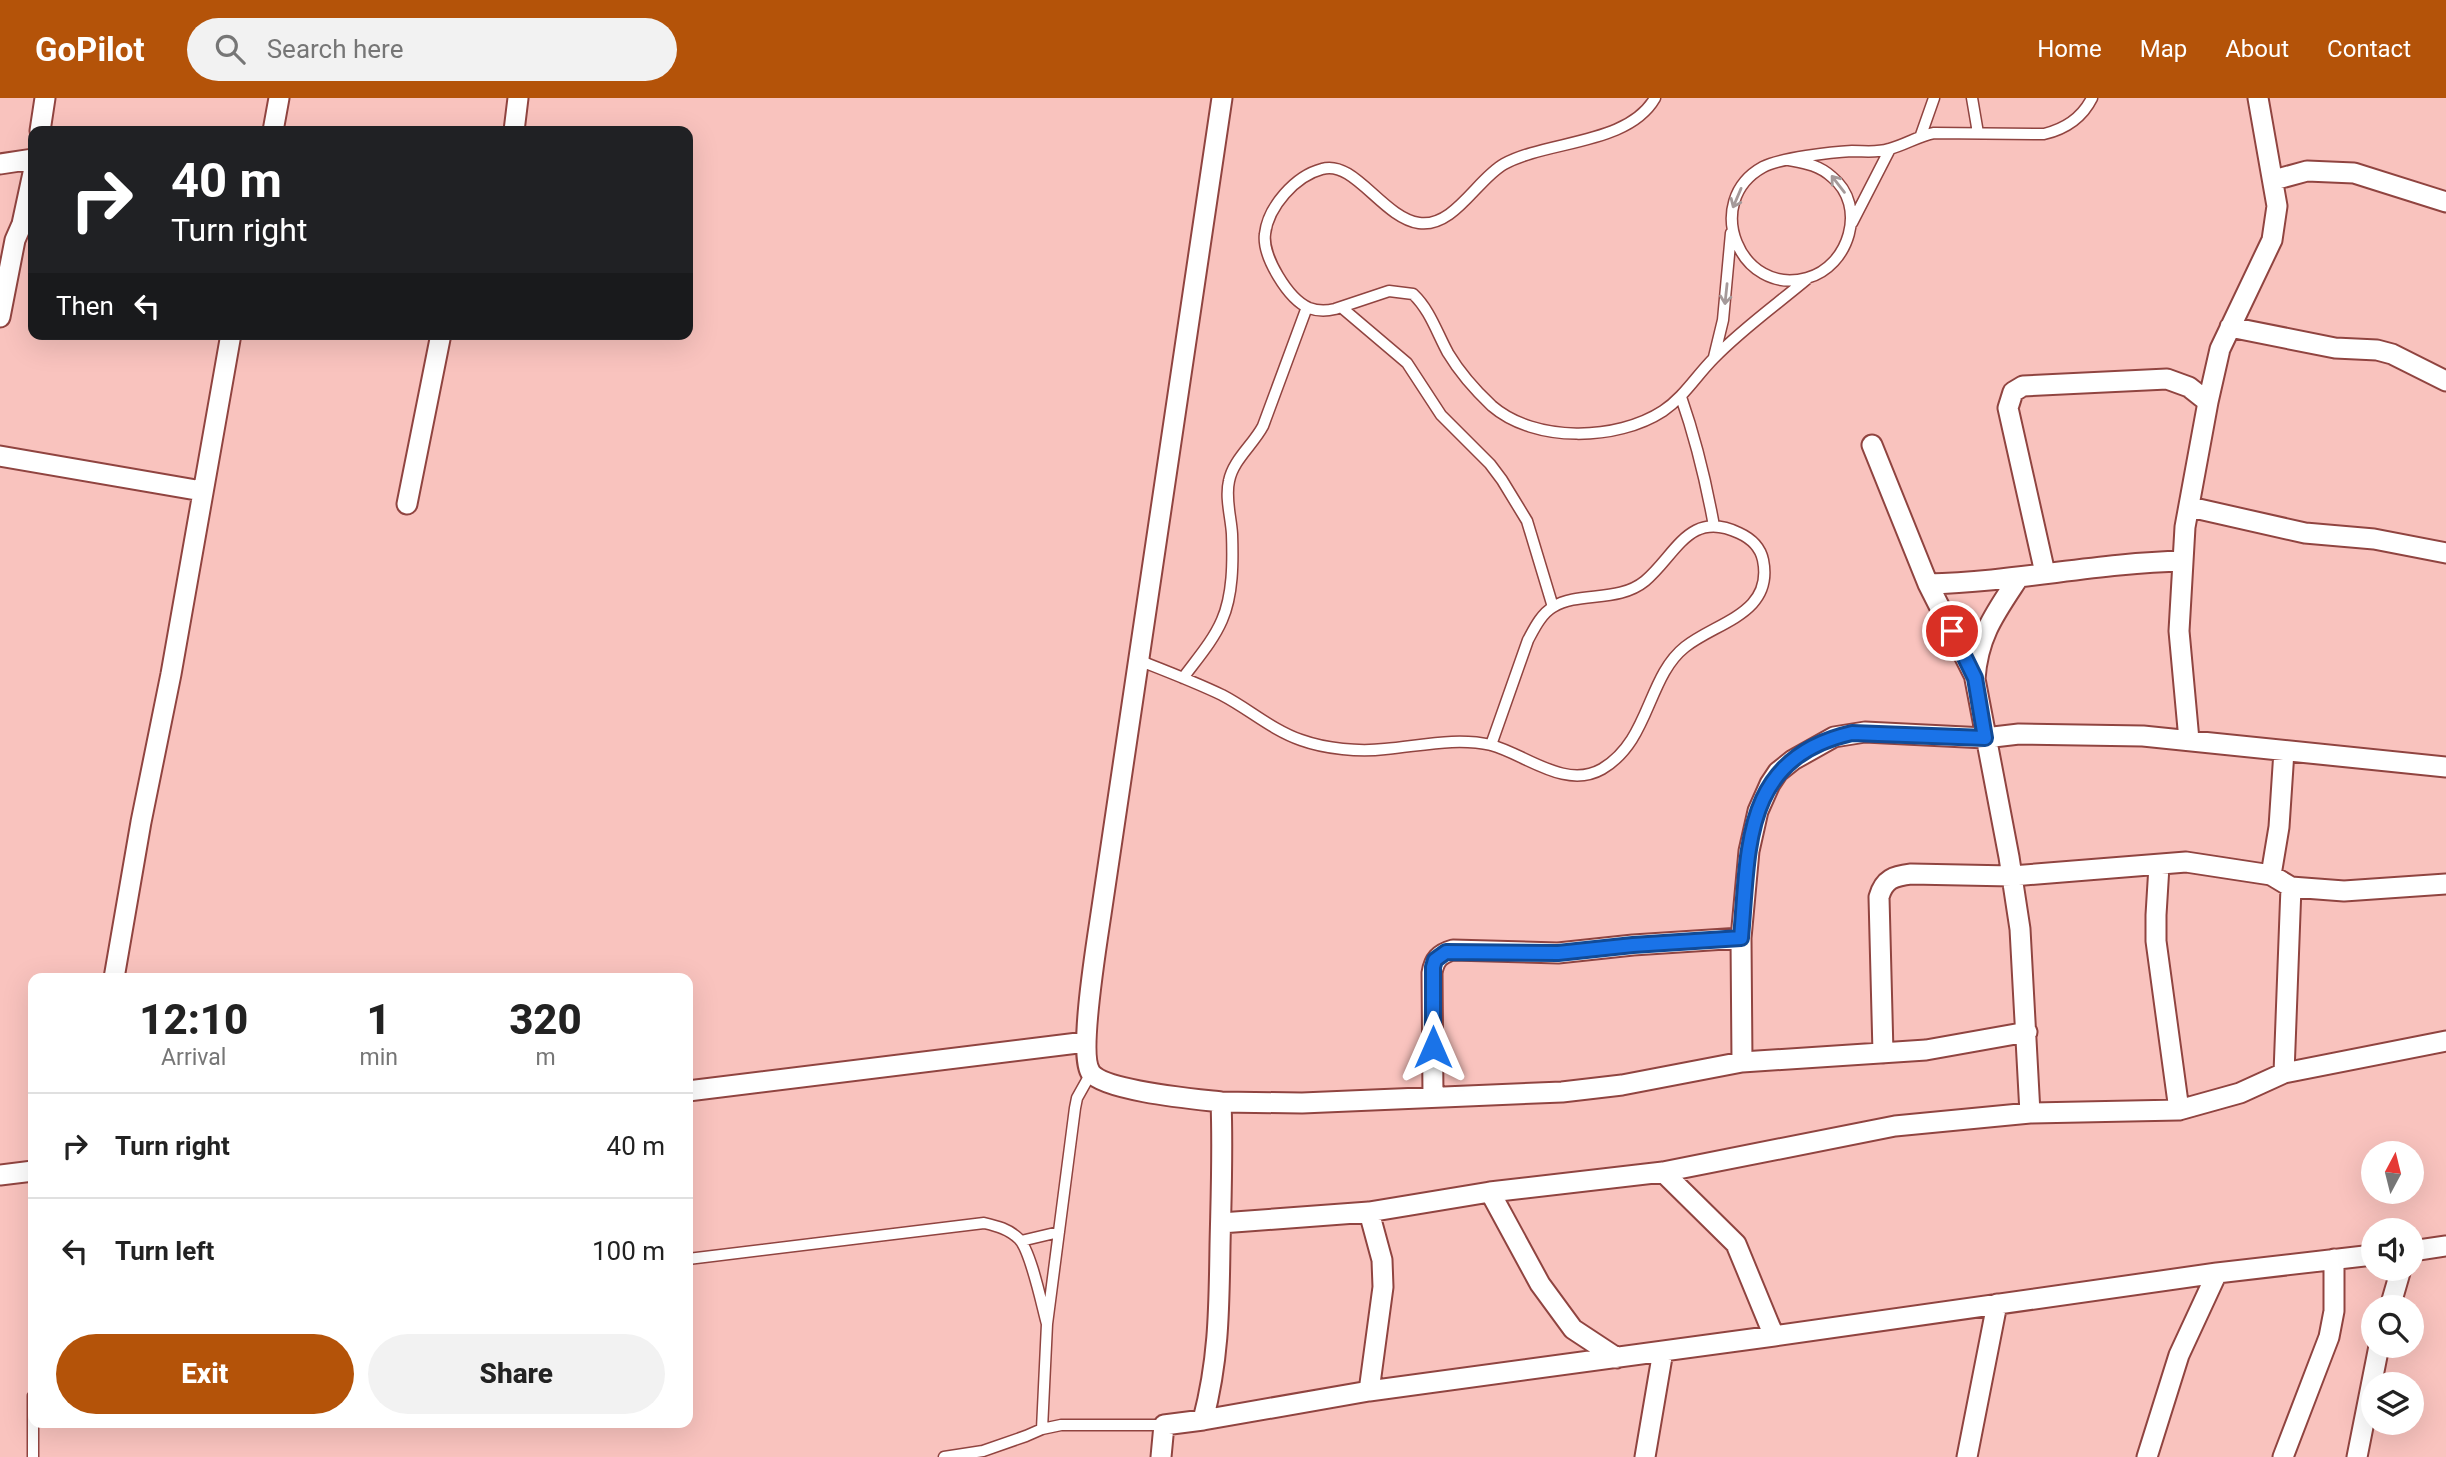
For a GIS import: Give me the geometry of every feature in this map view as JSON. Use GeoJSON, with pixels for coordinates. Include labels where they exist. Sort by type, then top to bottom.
{"type":"FeatureCollection","features":[{"type":"Feature","properties":{"kind":"street"},"geometry":{"type":"LineString","coordinates":[[41,126],[45,98]]}},
{"type":"Feature","properties":{"kind":"street"},"geometry":{"type":"LineString","coordinates":[[274,126],[279,98]]}},
{"type":"Feature","properties":{"kind":"street"},"geometry":{"type":"LineString","coordinates":[[515,126],[518,98]]}},
{"type":"Feature","properties":{"kind":"street"},"geometry":{"type":"LineString","coordinates":[[1222,98],[1101,914],[1086,1042],[1087,1064],[1091,1073],[1112,1086],[1221,1102],[1302,1102],[1562,1092],[1622,1085],[1742,1062],[1926,1050],[2027,1032]]}},
{"type":"Feature","properties":{"kind":"street"},"geometry":{"type":"LineString","coordinates":[[2189,740],[2179,631],[2185,527],[2220,349],[2272,240],[2277,205],[2258,98]]}},
{"type":"Feature","properties":{"kind":"street"},"geometry":{"type":"LineString","coordinates":[[0,164],[28,160]]}},
{"type":"Feature","properties":{"kind":"street"},"geometry":{"type":"LineString","coordinates":[[2274,180],[2307,171],[2354,173],[2446,202]]}},
{"type":"Feature","properties":{"kind":"street"},"geometry":{"type":"LineString","coordinates":[[0,317],[15,240],[27,224]]}},
{"type":"Feature","properties":{"kind":"street"},"geometry":{"type":"LineString","coordinates":[[2230,327],[2335,348],[2377,350],[2392,354],[2446,381]]}},
{"type":"Feature","properties":{"kind":"street"},"geometry":{"type":"LineString","coordinates":[[115,973],[230,340]]}},
{"type":"Feature","properties":{"kind":"street"},"geometry":{"type":"LineString","coordinates":[[407,504],[439,340]]}},
{"type":"Feature","properties":{"kind":"street"},"geometry":{"type":"LineString","coordinates":[[2045,573],[2008,408],[2013,392],[2023,386],[2167,379],[2189,387],[2208,402]]}},
{"type":"Feature","properties":{"kind":"street"},"geometry":{"type":"LineString","coordinates":[[1872,445],[1928,584],[1975,678]]}},
{"type":"Feature","properties":{"kind":"street"},"geometry":{"type":"LineString","coordinates":[[0,456],[202,491]]}},
{"type":"Feature","properties":{"kind":"street"},"geometry":{"type":"LineString","coordinates":[[2190,507],[2305,533],[2374,540],[2446,553]]}},
{"type":"Feature","properties":{"kind":"street"},"geometry":{"type":"LineString","coordinates":[[1928,584],[1973,583],[2141,562],[2183,561]]}},
{"type":"Feature","properties":{"kind":"street"},"geometry":{"type":"LineString","coordinates":[[2019,577],[1983,636],[1976,655],[1975,678],[2020,929],[2030,1113]]}},
{"type":"Feature","properties":{"kind":"street"},"geometry":{"type":"LineString","coordinates":[[1742,1062],[1741,938],[1749,850],[1758,811],[1778,772],[1793,760],[1834,737],[1852,733],[1985,738],[2019,734],[2143,736],[2446,767]]}},
{"type":"Feature","properties":{"kind":"street"},"geometry":{"type":"LineString","coordinates":[[2271,875],[2279,827],[2284,751]]}},
{"type":"Feature","properties":{"kind":"street"},"geometry":{"type":"LineString","coordinates":[[1883,1053],[1879,897],[1886,881],[1896,876],[2012,876],[2186,862],[2271,875],[2291,887],[2344,891],[2446,884]]}},
{"type":"Feature","properties":{"kind":"street"},"geometry":{"type":"LineString","coordinates":[[2159,866],[2157,941],[2179,1110]]}},
{"type":"Feature","properties":{"kind":"street"},"geometry":{"type":"LineString","coordinates":[[2284,1073],[2291,887]]}},
{"type":"Feature","properties":{"kind":"street"},"geometry":{"type":"LineString","coordinates":[[1433,1096],[1432,973],[1435,960],[1446,952],[1558,953],[1741,938]]}},
{"type":"Feature","properties":{"kind":"street"},"geometry":{"type":"LineString","coordinates":[[1221,1223],[1369,1212],[1490,1192],[1663,1172],[1895,1126],[2030,1113],[2179,1110],[2240,1093],[2284,1073],[2446,1041]]}},
{"type":"Feature","properties":{"kind":"street"},"geometry":{"type":"LineString","coordinates":[[693,1090],[1086,1042]]}},
{"type":"Feature","properties":{"kind":"street"},"geometry":{"type":"LineString","coordinates":[[1203,1420],[1213,1382],[1218,1343],[1221,1102]]}},
{"type":"Feature","properties":{"kind":"street"},"geometry":{"type":"LineString","coordinates":[[0,1175],[28,1172]]}},
{"type":"Feature","properties":{"kind":"street"},"geometry":{"type":"LineString","coordinates":[[1663,1172],[1736,1244],[1774,1336]]}},
{"type":"Feature","properties":{"kind":"street"},"geometry":{"type":"LineString","coordinates":[[1490,1192],[1541,1284],[1573,1329],[1618,1358]]}},
{"type":"Feature","properties":{"kind":"street"},"geometry":{"type":"LineString","coordinates":[[1368,1391],[1383,1287],[1382,1260],[1369,1212]]}},
{"type":"Feature","properties":{"kind":"street"},"geometry":{"type":"LineString","coordinates":[[2424,1250],[2446,1247]]}},
{"type":"Feature","properties":{"kind":"street"},"geometry":{"type":"LineString","coordinates":[[1161,1457],[1164,1425],[1368,1391],[1664,1352],[2217,1273],[2361,1256]]}},
{"type":"Feature","properties":{"kind":"street"},"geometry":{"type":"LineString","coordinates":[[2283,1457],[2329,1337],[2334,1311],[2334,1259]]}},
{"type":"Feature","properties":{"kind":"street"},"geometry":{"type":"LineString","coordinates":[[2147,1457],[2179,1355],[2217,1273]]}},
{"type":"Feature","properties":{"kind":"street"},"geometry":{"type":"LineString","coordinates":[[1967,1457],[1997,1304]]}},
{"type":"Feature","properties":{"kind":"street"},"geometry":{"type":"LineString","coordinates":[[1645,1457],[1664,1352]]}},
{"type":"Feature","properties":{"kind":"street"},"geometry":{"type":"LineString","coordinates":[[2357,1457],[2377,1358]]}},
{"type":"Feature","properties":{"kind":"lane"},"geometry":{"type":"LineString","coordinates":[[1655,98],[1643,114],[1615,131],[1537,150],[1500,166],[1455,210],[1432,223],[1410,221],[1390,211],[1341,169],[1330,167],[1310,173],[1290,189],[1269,218],[1264,234],[1267,254],[1284,284],[1307,307],[1326,311],[1389,291],[1413,294],[1424,307],[1448,352],[1474,389],[1495,408],[1514,420],[1540,429],[1591,434],[1617,429],[1659,414],[1681,397],[1714,358],[1807,279],[1829,267],[1846,248],[1852,224],[1890,149]]}},
{"type":"Feature","properties":{"kind":"lane"},"geometry":{"type":"LineString","coordinates":[[1921,135],[1934,98]]}},
{"type":"Feature","properties":{"kind":"lane"},"geometry":{"type":"LineString","coordinates":[[1972,98],[1978,133]]}},
{"type":"Feature","properties":{"kind":"lane"},"geometry":{"type":"LineString","coordinates":[[1714,358],[1723,320],[1733,204],[1744,182],[1764,166],[1852,151],[1890,149],[1921,135],[1954,132],[2031,135],[2057,131],[2080,115],[2092,98]]}},
{"type":"Feature","properties":{"kind":"lane"},"geometry":{"type":"LineString","coordinates":[[1788,160],[1813,164],[1835,178],[1848,199],[1852,224]]}},
{"type":"Feature","properties":{"kind":"lane"},"geometry":{"type":"LineString","coordinates":[[1731,229],[1740,253],[1758,271],[1782,280],[1807,279]]}},
{"type":"Feature","properties":{"kind":"lane"},"geometry":{"type":"LineString","coordinates":[[1183,678],[1210,642],[1223,618],[1233,572],[1232,528],[1227,490],[1229,478],[1263,426],[1307,307]]}},
{"type":"Feature","properties":{"kind":"lane"},"geometry":{"type":"LineString","coordinates":[[1340,307],[1407,363],[1441,415],[1490,464],[1502,480],[1527,521],[1553,607]]}},
{"type":"Feature","properties":{"kind":"lane"},"geometry":{"type":"LineString","coordinates":[[1681,397],[1703,468],[1714,526]]}},
{"type":"Feature","properties":{"kind":"lane"},"geometry":{"type":"LineString","coordinates":[[1138,660],[1222,695],[1282,732],[1302,740],[1366,751],[1464,741],[1490,745],[1552,770],[1583,775],[1598,771],[1619,756],[1632,741],[1665,673],[1681,650],[1750,607],[1759,591],[1764,573],[1763,561],[1755,544],[1731,530],[1714,526],[1703,527],[1692,531],[1652,574],[1633,589],[1553,607],[1535,627],[1528,640],[1490,745]]}},
{"type":"Feature","properties":{"kind":"lane"},"geometry":{"type":"LineString","coordinates":[[1041,1429],[1047,1324],[1075,1108],[1077,1098],[1091,1073]]}},
{"type":"Feature","properties":{"kind":"lane"},"geometry":{"type":"LineString","coordinates":[[693,1258],[984,1223],[1006,1229],[1021,1241],[1028,1255],[1047,1324]]}},
{"type":"Feature","properties":{"kind":"lane"},"geometry":{"type":"LineString","coordinates":[[1021,1241],[1059,1232]]}},
{"type":"Feature","properties":{"kind":"lane"},"geometry":{"type":"LineString","coordinates":[[944,1457],[984,1451],[1041,1429],[1068,1424],[1164,1425]]}},
{"type":"Feature","properties":{"kind":"lane"},"geometry":{"type":"LineString","coordinates":[[33,1428],[33,1457]]}},
{"type":"Feature","properties":{"kind":"route"},"geometry":{"type":"LineString","coordinates":[[1433,1047],[1432,973],[1435,960],[1446,952],[1558,953],[1741,938],[1749,850],[1763,797],[1778,772],[1814,747],[1834,737],[1852,733],[1985,738],[1975,678],[1952,631]]}}]}
